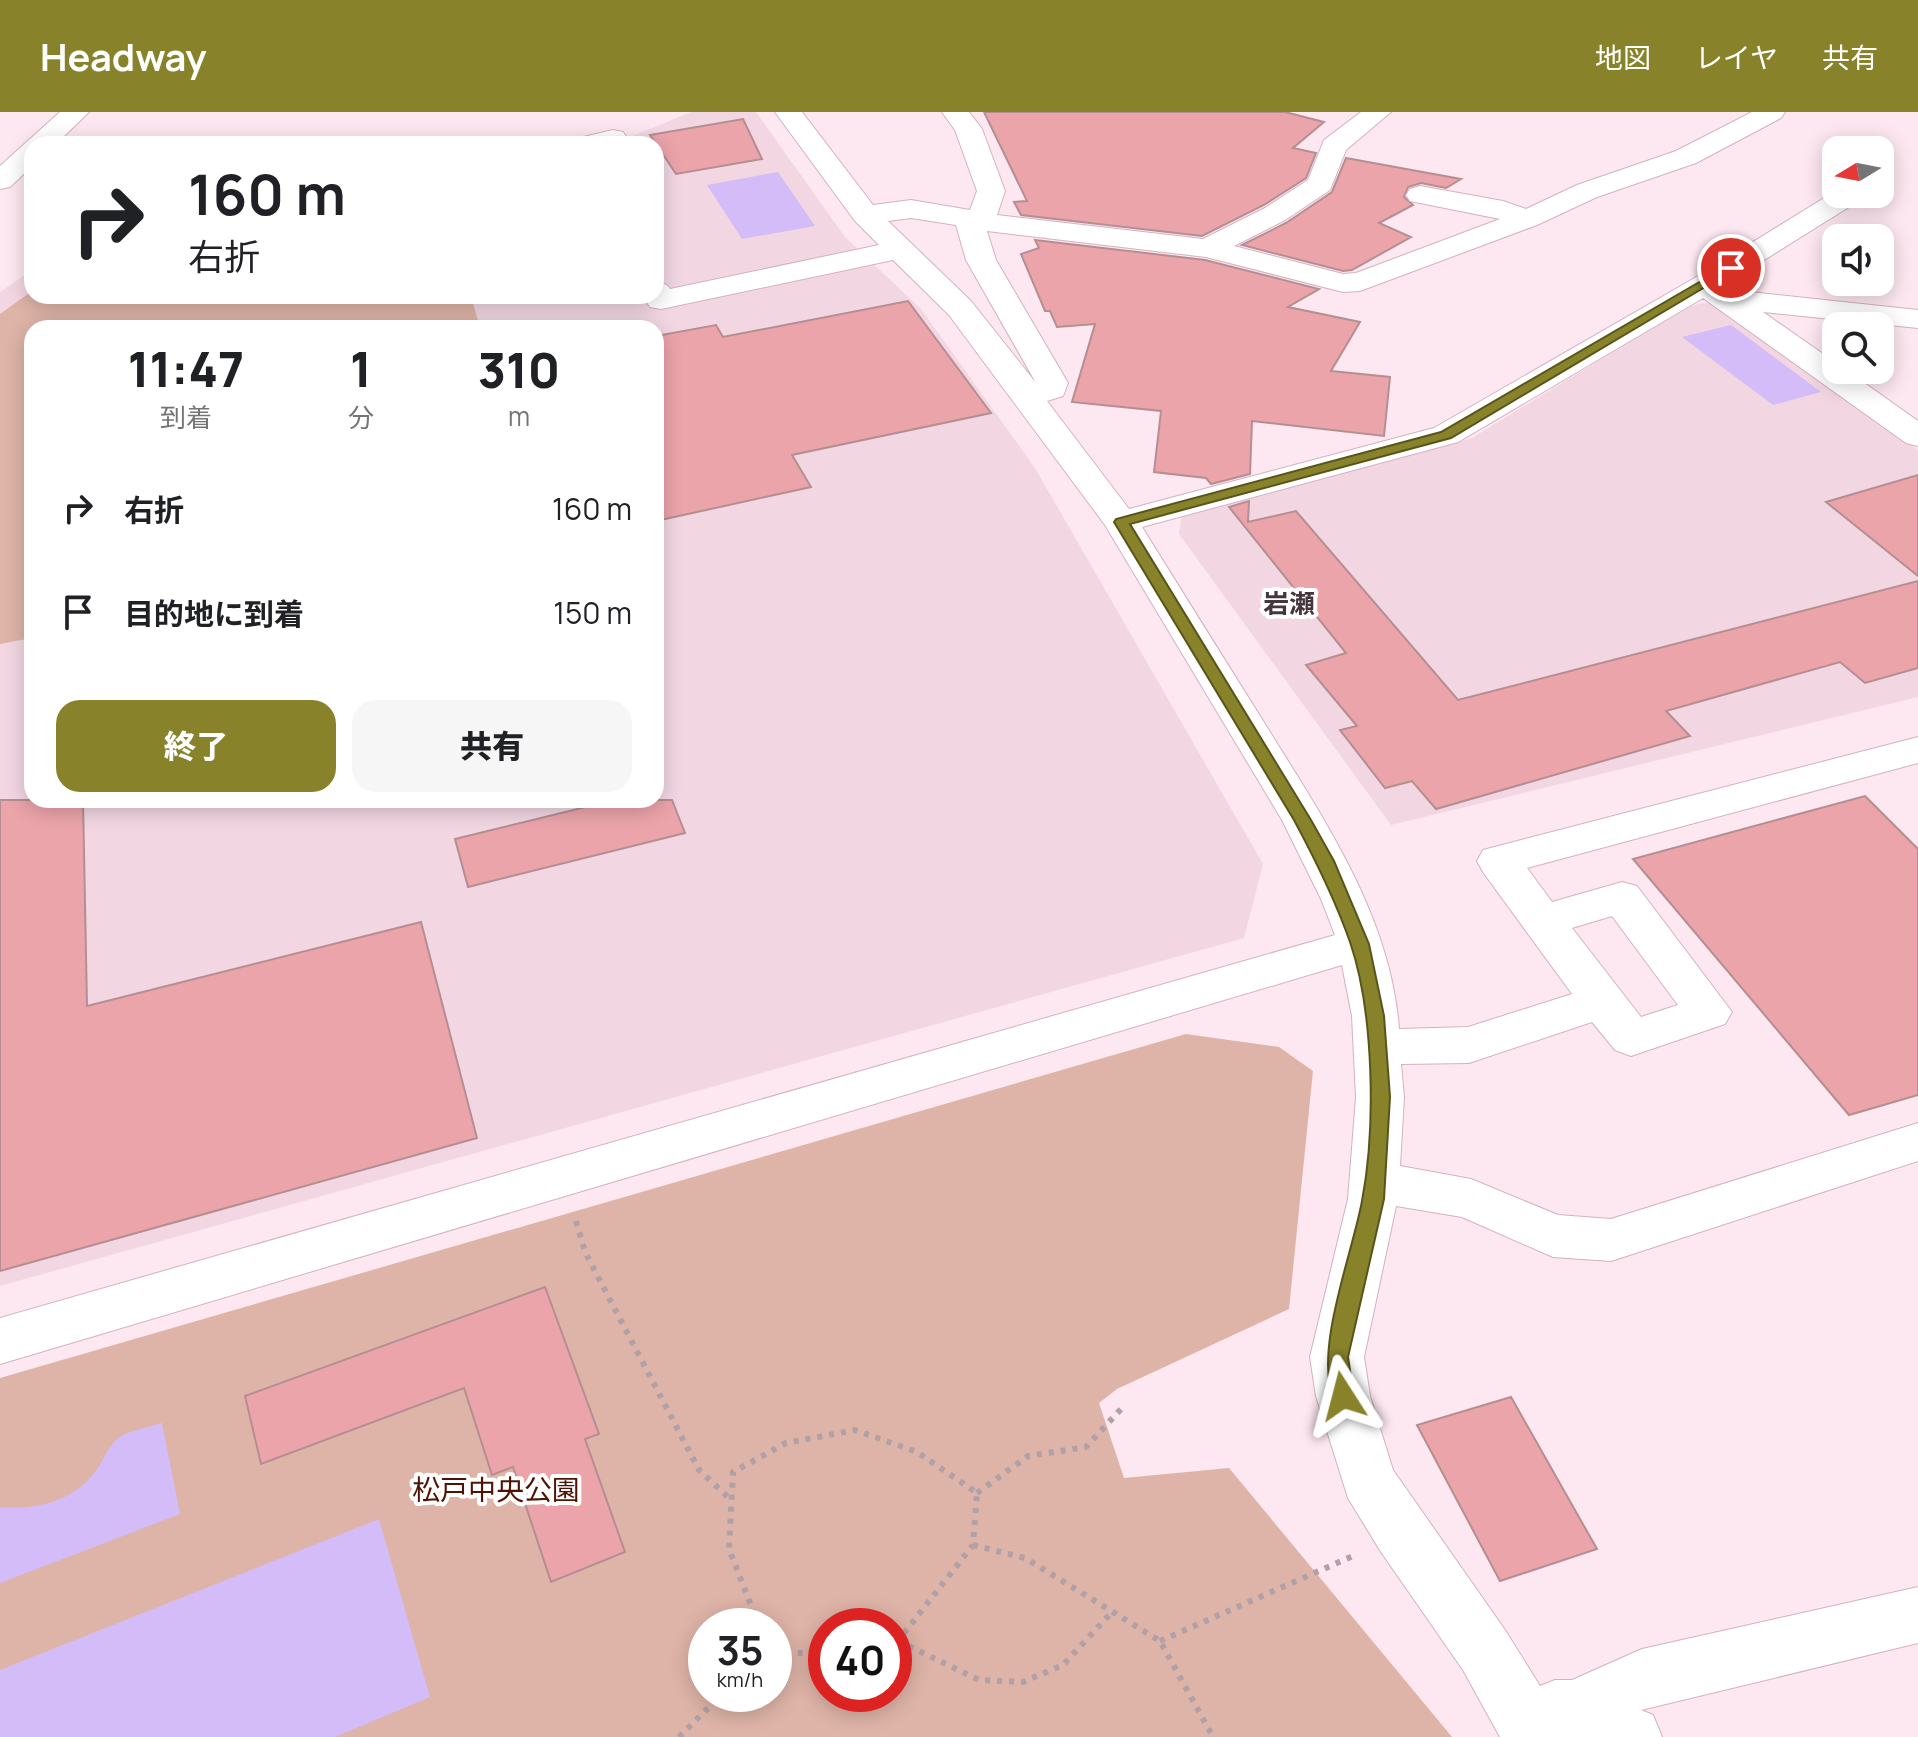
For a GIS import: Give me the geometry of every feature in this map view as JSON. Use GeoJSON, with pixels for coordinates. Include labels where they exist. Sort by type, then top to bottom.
{"type":"FeatureCollection","features":[{"type":"Feature","properties":{"kind":"street"},"geometry":{"type":"LineString","coordinates":[[49,136],[76,112]]}},
{"type":"Feature","properties":{"kind":"street"},"geometry":{"type":"LineString","coordinates":[[788,112],[865,215],[960,308],[1121,522],[1326,861],[1360,944],[1375,1016],[1380,1097],[1374,1184],[1337,1357],[1343,1396],[1368,1480],[1401,1533],[1484,1650],[1542,1719],[1631,1737]]}},
{"type":"Feature","properties":{"kind":"street"},"geometry":{"type":"LineString","coordinates":[[955,112],[968,129],[991,191],[975,220],[981,260],[1052,383],[1051,389],[1027,397]]}},
{"type":"Feature","properties":{"kind":"street"},"geometry":{"type":"LineString","coordinates":[[1207,248],[1275,214],[1320,184],[1334,146],[1378,112]]}},
{"type":"Feature","properties":{"kind":"street"},"geometry":{"type":"LineString","coordinates":[[865,215],[911,209],[975,220],[1207,248],[1343,283],[1360,282],[1527,219],[1587,191],[1686,157],[1772,112]]}},
{"type":"Feature","properties":{"kind":"street"},"geometry":{"type":"LineString","coordinates":[[0,181],[24,158]]}},
{"type":"Feature","properties":{"kind":"street"},"geometry":{"type":"LineString","coordinates":[[1420,195],[1503,210],[1527,219]]}},
{"type":"Feature","properties":{"kind":"street"},"geometry":{"type":"LineString","coordinates":[[1121,522],[1446,435],[1714,292],[1829,208]]}},
{"type":"Feature","properties":{"kind":"street"},"geometry":{"type":"LineString","coordinates":[[664,299],[901,249]]}},
{"type":"Feature","properties":{"kind":"street"},"geometry":{"type":"LineString","coordinates":[[1714,292],[1918,319]]}},
{"type":"Feature","properties":{"kind":"street"},"geometry":{"type":"LineString","coordinates":[[1714,292],[1918,436]]}},
{"type":"Feature","properties":{"kind":"street"},"geometry":{"type":"LineString","coordinates":[[1543,921],[1622,897],[1709,1012],[1631,1038],[1602,1001],[1498,861],[1918,750]]}},
{"type":"Feature","properties":{"kind":"street"},"geometry":{"type":"LineString","coordinates":[[0,1341],[1360,944]]}},
{"type":"Feature","properties":{"kind":"street"},"geometry":{"type":"LineString","coordinates":[[1377,1047],[1469,1045],[1602,1001]]}},
{"type":"Feature","properties":{"kind":"street"},"geometry":{"type":"LineString","coordinates":[[1374,1184],[1418,1188],[1471,1199],[1553,1236],[1611,1240],[1918,1142]]}},
{"type":"Feature","properties":{"kind":"street"},"geometry":{"type":"LineString","coordinates":[[1542,1719],[1642,1678],[1918,1615]]}},
{"type":"Feature","properties":{"kind":"path"},"geometry":{"type":"LineString","coordinates":[[562,1176],[585,1252],[699,1470],[732,1500]]}},
{"type":"Feature","properties":{"kind":"path"},"geometry":{"type":"LineString","coordinates":[[912,1621],[973,1545],[977,1493],[1028,1456],[1086,1447],[1122,1408]]}},
{"type":"Feature","properties":{"kind":"path"},"geometry":{"type":"LineString","coordinates":[[752,1608],[729,1549],[733,1472],[786,1443],[855,1430],[917,1452],[977,1493]]}},
{"type":"Feature","properties":{"kind":"path"},"geometry":{"type":"LineString","coordinates":[[1160,1641],[1401,1533]]}},
{"type":"Feature","properties":{"kind":"path"},"geometry":{"type":"LineString","coordinates":[[973,1545],[1025,1558],[1160,1641],[1213,1737]]}},
{"type":"Feature","properties":{"kind":"path"},"geometry":{"type":"LineString","coordinates":[[912,1649],[979,1680],[1023,1682],[1063,1665],[1112,1612]]}},
{"type":"Feature","properties":{"kind":"path"},"geometry":{"type":"LineString","coordinates":[[679,1737],[704,1712]]}},
{"type":"Feature","properties":{"kind":"shaded area"},"geometry":{"type":"Polygon","coordinates":[[[691,112],[756,112],[845,237],[921,309],[1035,468],[1263,864],[1244,938],[0,1286],[0,292],[24,276],[24,304],[664,304],[664,136],[632,136],[691,112]]]}},
{"type":"Feature","properties":{"kind":"shaded area"},"geometry":{"type":"Polygon","coordinates":[[[778,172],[815,226],[742,239],[707,185],[778,172]]]}},
{"type":"Feature","properties":{"kind":"shaded area"},"geometry":{"type":"Polygon","coordinates":[[[1702,303],[1723,304],[1822,378],[1822,384],[1830,384],[1918,450],[1918,697],[1391,825],[1179,534],[1182,515],[1472,438],[1685,308],[1702,303]]]}},
{"type":"Feature","properties":{"kind":"shaded area"},"geometry":{"type":"Polygon","coordinates":[[[1731,325],[1821,392],[1773,405],[1682,337],[1731,325]]]}},
{"type":"Feature","properties":{"kind":"shaded area"},"geometry":{"type":"Polygon","coordinates":[[[162,1423],[180,1514],[0,1583],[0,1507],[40,1505],[76,1491],[98,1468],[120,1437],[162,1423]]]}},
{"type":"Feature","properties":{"kind":"shaded area"},"geometry":{"type":"Polygon","coordinates":[[[379,1519],[430,1697],[335,1737],[0,1737],[0,1670],[379,1519]]]}},
{"type":"Feature","properties":{"kind":"green space"},"geometry":{"type":"Polygon","coordinates":[[[24,297],[24,304],[473,304],[478,320],[24,320],[24,640],[0,644],[0,314],[24,297]]]}},
{"type":"Feature","properties":{"kind":"green space","name":"松戸中央公園"},"geometry":{"type":"Polygon","coordinates":[[[1186,1034],[1279,1047],[1313,1071],[1289,1309],[1117,1389],[1099,1403],[1124,1478],[1229,1468],[1452,1737],[0,1737],[0,1378],[1186,1034]]]}},
{"type":"Feature","properties":{"kind":"building"},"geometry":{"type":"Polygon","coordinates":[[[984,112],[1285,112],[1324,122],[1293,148],[1316,153],[1306,178],[1264,205],[1202,236],[1021,215],[1014,202],[1027,201],[984,112]]]}},
{"type":"Feature","properties":{"kind":"building"},"geometry":{"type":"Polygon","coordinates":[[[743,119],[762,159],[676,174],[664,156],[664,136],[650,135],[743,119]]]}},
{"type":"Feature","properties":{"kind":"building"},"geometry":{"type":"Polygon","coordinates":[[[1346,158],[1461,179],[1446,188],[1421,183],[1408,187],[1404,197],[1413,205],[1379,223],[1411,237],[1352,270],[1343,271],[1242,245],[1286,223],[1332,192],[1346,158]]]}},
{"type":"Feature","properties":{"kind":"building"},"geometry":{"type":"Polygon","coordinates":[[[1035,240],[1205,260],[1319,289],[1288,307],[1360,322],[1331,371],[1390,377],[1384,436],[1252,421],[1250,474],[1211,484],[1206,478],[1154,472],[1161,411],[1072,402],[1095,324],[1057,327],[1050,311],[1045,311],[1021,254],[1039,248],[1035,240]]]}},
{"type":"Feature","properties":{"kind":"building"},"geometry":{"type":"Polygon","coordinates":[[[908,301],[991,413],[792,455],[811,487],[664,519],[664,335],[716,325],[723,337],[908,301]]]}},
{"type":"Feature","properties":{"kind":"building"},"geometry":{"type":"Polygon","coordinates":[[[1918,475],[1918,576],[1826,502],[1918,475]]]}},
{"type":"Feature","properties":{"kind":"building"},"geometry":{"type":"Polygon","coordinates":[[[1249,501],[1248,522],[1296,511],[1458,700],[1918,581],[1918,668],[1865,683],[1840,662],[1666,711],[1690,736],[1436,809],[1412,781],[1385,788],[1340,730],[1357,726],[1306,665],[1346,653],[1229,507],[1249,501]]]}},
{"type":"Feature","properties":{"kind":"building"},"geometry":{"type":"Polygon","coordinates":[[[1865,796],[1918,849],[1918,1095],[1849,1115],[1633,859],[1865,796]]]}},
{"type":"Feature","properties":{"kind":"building"},"geometry":{"type":"Polygon","coordinates":[[[0,800],[24,800],[24,808],[83,808],[87,1006],[421,922],[477,1138],[0,1271],[0,800]]]}},
{"type":"Feature","properties":{"kind":"building"},"geometry":{"type":"Polygon","coordinates":[[[664,800],[672,800],[685,833],[468,887],[455,839],[581,808],[664,808],[664,800]]]}},
{"type":"Feature","properties":{"kind":"building"},"geometry":{"type":"Polygon","coordinates":[[[545,1287],[599,1434],[585,1439],[625,1552],[551,1582],[513,1467],[492,1475],[464,1388],[261,1464],[245,1396],[545,1287]]]}},
{"type":"Feature","properties":{"kind":"building"},"geometry":{"type":"Polygon","coordinates":[[[1511,1397],[1597,1549],[1500,1581],[1417,1425],[1511,1397]]]}},
{"type":"Feature","properties":{"kind":"district","name":"岩瀬"},"geometry":{"type":"Point","coordinates":[1289,604]}},
{"type":"Feature","properties":{"kind":"route"},"geometry":{"type":"LineString","coordinates":[[1343,1396],[1337,1357],[1373,1199],[1380,1097],[1375,1016],[1360,944],[1326,861],[1303,820],[1121,522],[1446,435],[1731,268]]}}]}
